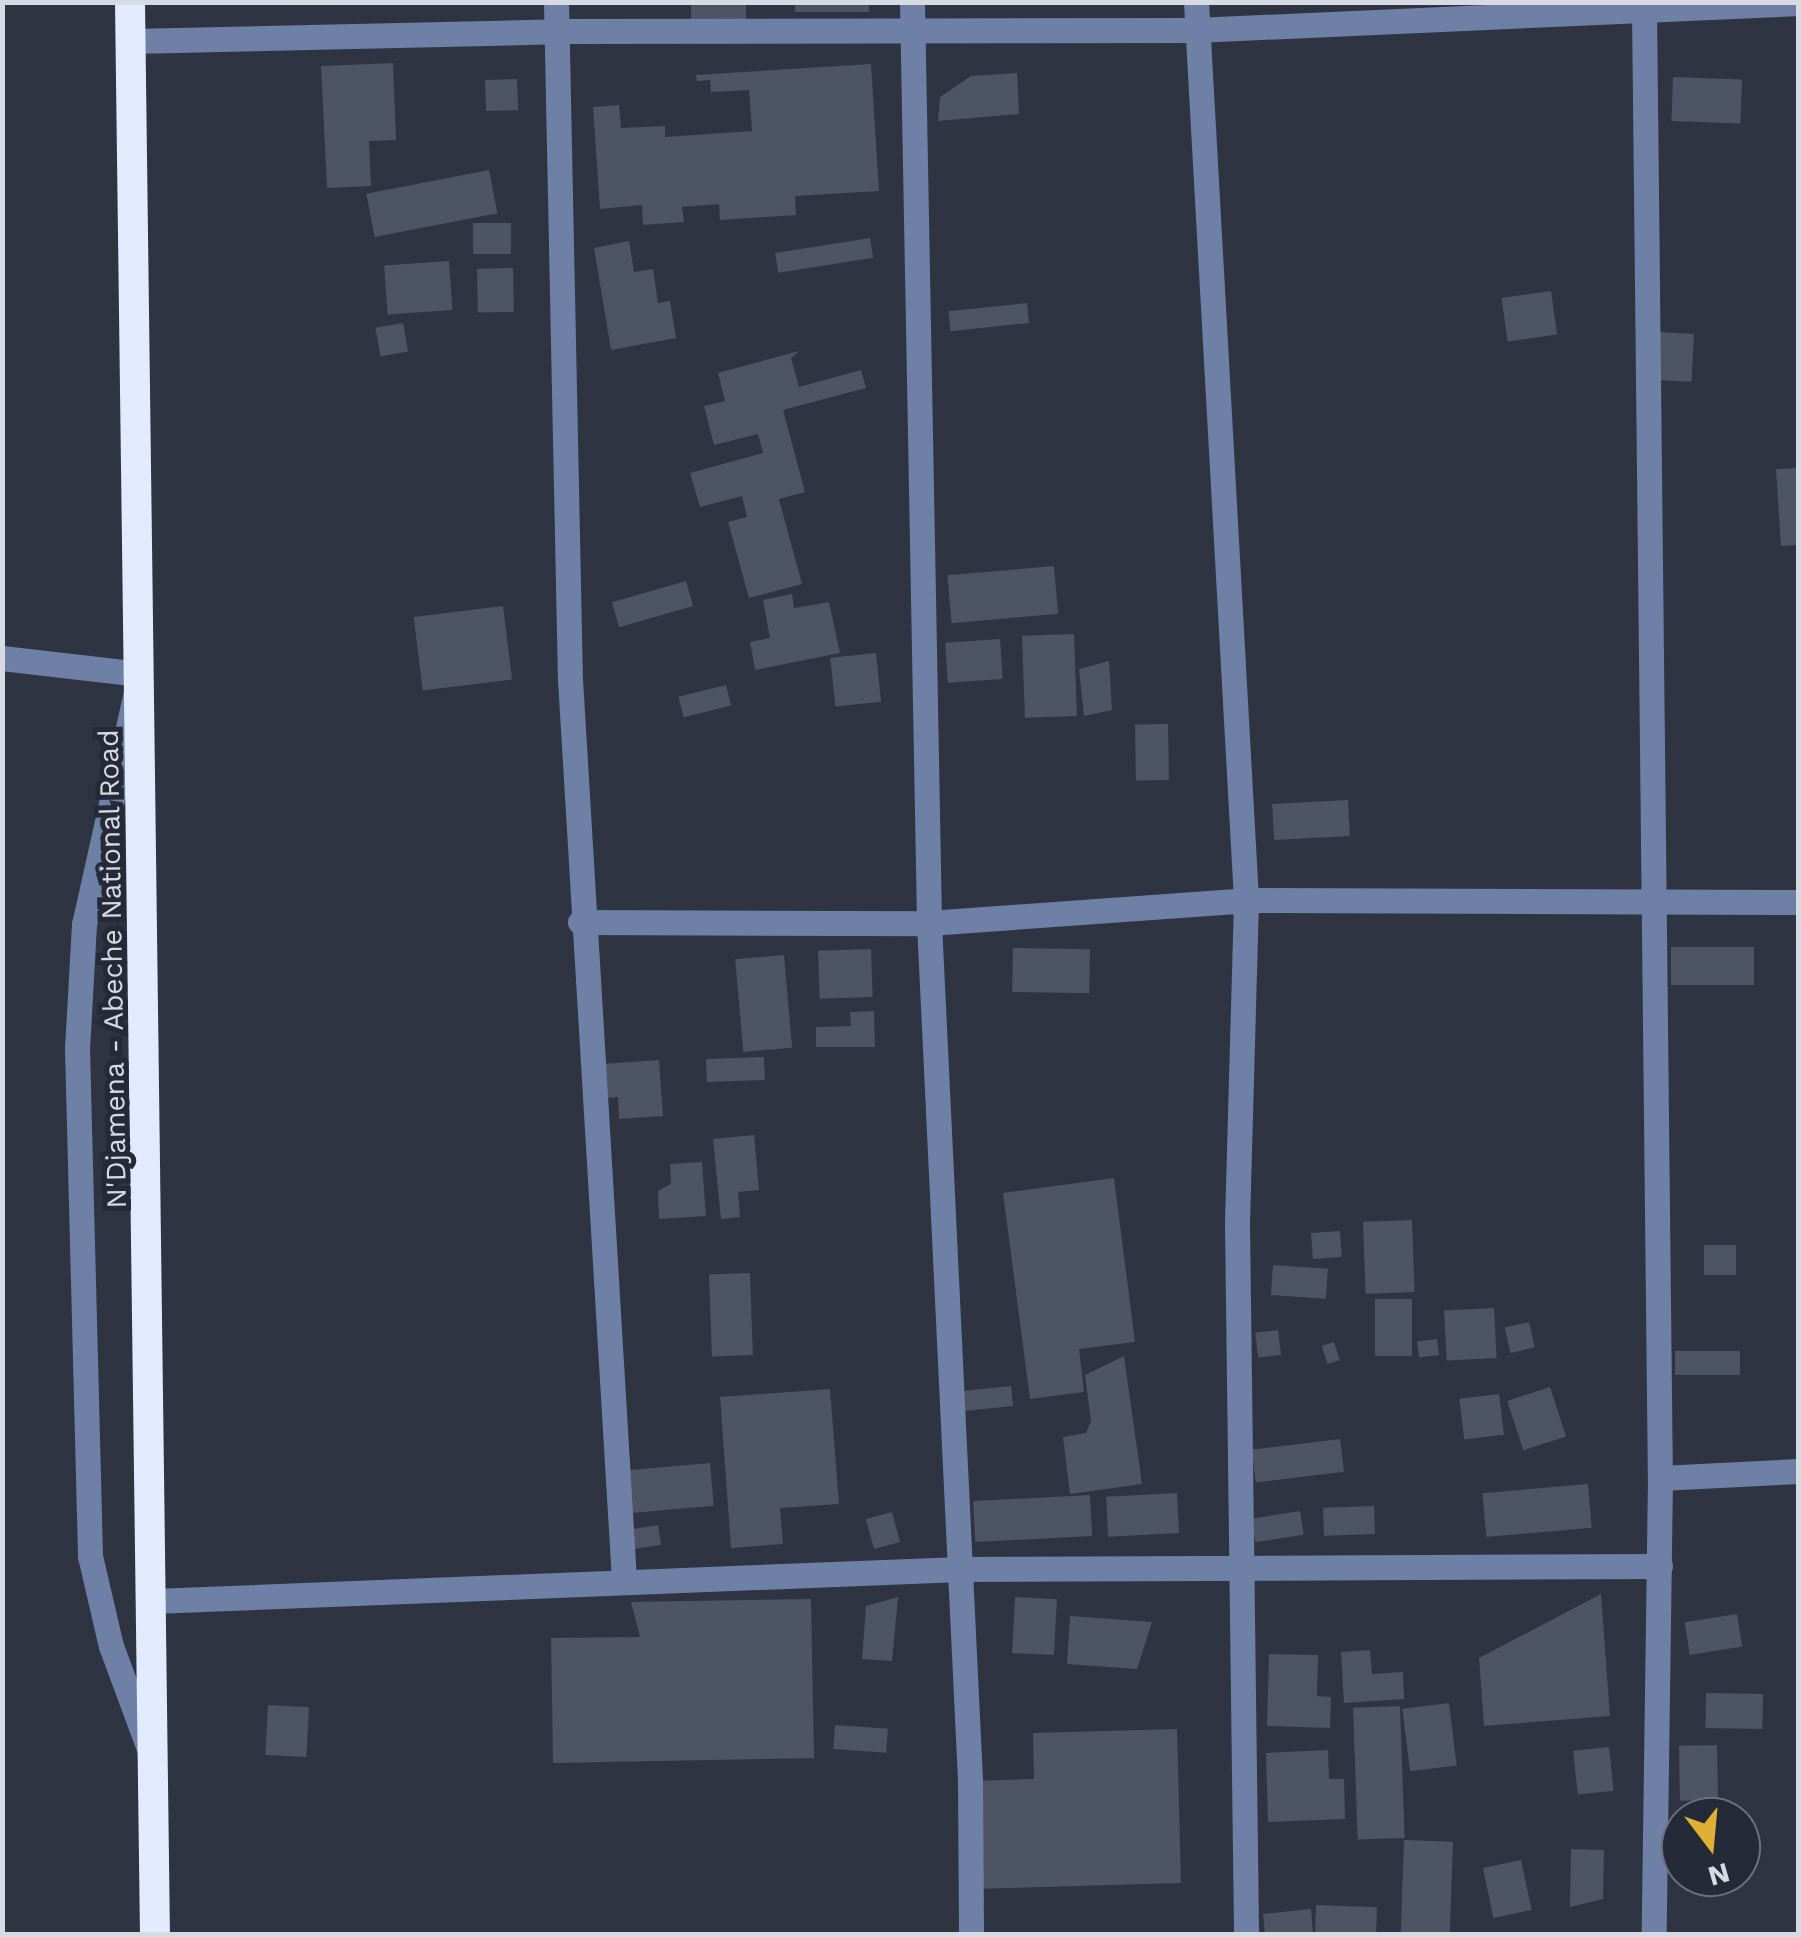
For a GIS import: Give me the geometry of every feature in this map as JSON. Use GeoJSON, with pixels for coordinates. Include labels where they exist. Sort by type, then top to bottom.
{"type":"FeatureCollection","features":[{"type":"Feature","properties":{"kind":"highway","name":"N'Djamena - Abeche National Road"},"geometry":{"type":"LineString","coordinates":[[130,2],[155,1934]]}},
{"type":"Feature","properties":{"kind":"street"},"geometry":{"type":"LineString","coordinates":[[556,2],[580,922],[624,1579]]}},
{"type":"Feature","properties":{"kind":"street"},"geometry":{"type":"LineString","coordinates":[[912,2],[930,923],[960,1570],[970,1934]]}},
{"type":"Feature","properties":{"kind":"street"},"geometry":{"type":"LineString","coordinates":[[1196,2],[1246,900],[1238,1224],[1246,1934]]}},
{"type":"Feature","properties":{"kind":"street"},"geometry":{"type":"LineString","coordinates":[[130,40],[556,31],[1195,30],[1798,4]]}},
{"type":"Feature","properties":{"kind":"street"},"geometry":{"type":"LineString","coordinates":[[1644,9],[1649,906],[1660,1478],[1654,1934]]}},
{"type":"Feature","properties":{"kind":"street"},"geometry":{"type":"LineString","coordinates":[[2,658],[140,674],[84,924],[77,1048],[90,1556],[111,1646],[154,1763]]}},
{"type":"Feature","properties":{"kind":"street"},"geometry":{"type":"LineString","coordinates":[[580,922],[930,923],[1246,900],[1649,906],[1798,902]]}},
{"type":"Feature","properties":{"kind":"street"},"geometry":{"type":"LineString","coordinates":[[1660,1478],[1798,1471]]}},
{"type":"Feature","properties":{"kind":"street"},"geometry":{"type":"LineString","coordinates":[[153,1601],[624,1579],[960,1570],[1244,1572],[1433,1563],[1660,1566]]}},
{"type":"Feature","properties":{"kind":"building"},"geometry":{"type":"Polygon","coordinates":[[[691,2],[746,2],[746,19],[691,19],[691,2]]]}},
{"type":"Feature","properties":{"kind":"building"},"geometry":{"type":"Polygon","coordinates":[[[795,2],[869,2],[869,12],[795,12],[795,2]]]}},
{"type":"Feature","properties":{"kind":"building"},"geometry":{"type":"Polygon","coordinates":[[[393,63],[396,140],[369,141],[371,186],[327,188],[321,66],[393,63]]]}},
{"type":"Feature","properties":{"kind":"building"},"geometry":{"type":"Polygon","coordinates":[[[871,64],[879,191],[795,196],[796,215],[720,220],[719,204],[682,207],[684,222],[643,225],[642,205],[600,209],[593,107],[619,105],[621,128],[665,126],[665,137],[752,131],[749,90],[711,92],[710,80],[697,81],[696,75],[871,64]]]}},
{"type":"Feature","properties":{"kind":"building"},"geometry":{"type":"Polygon","coordinates":[[[1017,73],[1019,114],[938,121],[940,97],[971,76],[1017,73]]]}},
{"type":"Feature","properties":{"kind":"building"},"geometry":{"type":"Polygon","coordinates":[[[1673,77],[1742,79],[1740,123],[1671,121],[1673,77]]]}},
{"type":"Feature","properties":{"kind":"building"},"geometry":{"type":"Polygon","coordinates":[[[517,79],[518,110],[486,111],[485,80],[517,79]]]}},
{"type":"Feature","properties":{"kind":"building"},"geometry":{"type":"Polygon","coordinates":[[[489,170],[497,213],[375,237],[366,194],[489,170]]]}},
{"type":"Feature","properties":{"kind":"building"},"geometry":{"type":"Polygon","coordinates":[[[473,223],[511,223],[511,254],[473,254],[473,223]]]}},
{"type":"Feature","properties":{"kind":"building"},"geometry":{"type":"Polygon","coordinates":[[[870,238],[873,258],[778,273],[775,253],[870,238]]]}},
{"type":"Feature","properties":{"kind":"building"},"geometry":{"type":"Polygon","coordinates":[[[629,241],[634,272],[653,269],[658,303],[670,301],[676,338],[611,350],[594,248],[629,241]]]}},
{"type":"Feature","properties":{"kind":"building"},"geometry":{"type":"Polygon","coordinates":[[[449,261],[452,310],[388,314],[384,266],[449,261]]]}},
{"type":"Feature","properties":{"kind":"building"},"geometry":{"type":"Polygon","coordinates":[[[513,268],[514,312],[478,313],[477,269],[513,268]]]}},
{"type":"Feature","properties":{"kind":"building"},"geometry":{"type":"Polygon","coordinates":[[[1551,291],[1557,335],[1508,342],[1501,298],[1551,291]]]}},
{"type":"Feature","properties":{"kind":"building"},"geometry":{"type":"Polygon","coordinates":[[[1027,303],[1029,323],[951,331],[948,311],[1027,303]]]}},
{"type":"Feature","properties":{"kind":"building"},"geometry":{"type":"Polygon","coordinates":[[[403,323],[408,352],[380,356],[375,328],[403,323]]]}},
{"type":"Feature","properties":{"kind":"building"},"geometry":{"type":"Polygon","coordinates":[[[1657,332],[1694,334],[1691,382],[1654,380],[1657,332]]]}},
{"type":"Feature","properties":{"kind":"building"},"geometry":{"type":"Polygon","coordinates":[[[799,351],[791,358],[799,387],[861,370],[866,388],[783,410],[805,492],[779,499],[802,584],[749,598],[728,522],[747,517],[742,496],[700,507],[690,473],[763,453],[758,434],[714,445],[704,406],[725,401],[718,373],[799,351]]]}},
{"type":"Feature","properties":{"kind":"building"},"geometry":{"type":"Polygon","coordinates":[[[1798,468],[1798,545],[1781,546],[1776,469],[1798,468]]]}},
{"type":"Feature","properties":{"kind":"building"},"geometry":{"type":"Polygon","coordinates":[[[1054,566],[1058,614],[952,623],[947,575],[1054,566]]]}},
{"type":"Feature","properties":{"kind":"building"},"geometry":{"type":"Polygon","coordinates":[[[686,581],[693,606],[619,627],[612,602],[686,581]]]}},
{"type":"Feature","properties":{"kind":"building"},"geometry":{"type":"Polygon","coordinates":[[[792,594],[794,608],[829,602],[840,653],[755,670],[750,642],[770,638],[763,600],[792,594]]]}},
{"type":"Feature","properties":{"kind":"building"},"geometry":{"type":"Polygon","coordinates":[[[503,606],[512,679],[423,690],[414,617],[503,606]]]}},
{"type":"Feature","properties":{"kind":"building"},"geometry":{"type":"Polygon","coordinates":[[[1074,634],[1077,716],[1025,718],[1022,636],[1074,634]]]}},
{"type":"Feature","properties":{"kind":"building"},"geometry":{"type":"Polygon","coordinates":[[[1000,639],[1003,679],[948,683],[945,643],[1000,639]]]}},
{"type":"Feature","properties":{"kind":"building"},"geometry":{"type":"Polygon","coordinates":[[[876,653],[881,702],[835,707],[830,658],[876,653]]]}},
{"type":"Feature","properties":{"kind":"building"},"geometry":{"type":"Polygon","coordinates":[[[1109,661],[1112,710],[1084,716],[1079,669],[1109,661]]]}},
{"type":"Feature","properties":{"kind":"building"},"geometry":{"type":"Polygon","coordinates":[[[726,685],[731,705],[684,717],[678,697],[726,685]]]}},
{"type":"Feature","properties":{"kind":"building"},"geometry":{"type":"Polygon","coordinates":[[[1168,724],[1169,780],[1136,781],[1135,725],[1168,724]]]}},
{"type":"Feature","properties":{"kind":"building"},"geometry":{"type":"Polygon","coordinates":[[[1348,800],[1350,836],[1274,840],[1272,804],[1348,800]]]}},
{"type":"Feature","properties":{"kind":"building"},"geometry":{"type":"Polygon","coordinates":[[[1671,947],[1754,947],[1754,985],[1671,985],[1671,947]]]}},
{"type":"Feature","properties":{"kind":"building"},"geometry":{"type":"Polygon","coordinates":[[[1013,948],[1090,949],[1089,993],[1012,992],[1013,948]]]}},
{"type":"Feature","properties":{"kind":"building"},"geometry":{"type":"Polygon","coordinates":[[[871,949],[873,997],[820,999],[818,951],[871,949]]]}},
{"type":"Feature","properties":{"kind":"building"},"geometry":{"type":"Polygon","coordinates":[[[784,955],[792,1048],[743,1052],[735,959],[784,955]]]}},
{"type":"Feature","properties":{"kind":"building"},"geometry":{"type":"Polygon","coordinates":[[[874,1011],[875,1047],[816,1047],[816,1027],[851,1026],[850,1012],[874,1011]]]}},
{"type":"Feature","properties":{"kind":"building"},"geometry":{"type":"Polygon","coordinates":[[[764,1057],[765,1080],[707,1082],[706,1059],[764,1057]]]}},
{"type":"Feature","properties":{"kind":"building"},"geometry":{"type":"Polygon","coordinates":[[[659,1060],[663,1116],[619,1119],[618,1097],[606,1098],[603,1064],[659,1060]]]}},
{"type":"Feature","properties":{"kind":"building"},"geometry":{"type":"Polygon","coordinates":[[[754,1135],[759,1190],[738,1192],[740,1217],[721,1219],[713,1139],[754,1135]]]}},
{"type":"Feature","properties":{"kind":"building"},"geometry":{"type":"Polygon","coordinates":[[[702,1162],[706,1216],[659,1219],[658,1191],[671,1184],[670,1164],[702,1162]]]}},
{"type":"Feature","properties":{"kind":"building"},"geometry":{"type":"Polygon","coordinates":[[[1114,1178],[1135,1342],[1079,1349],[1084,1392],[1030,1399],[1003,1193],[1114,1178]]]}},
{"type":"Feature","properties":{"kind":"building"},"geometry":{"type":"Polygon","coordinates":[[[1412,1220],[1415,1292],[1366,1294],[1363,1222],[1412,1220]]]}},
{"type":"Feature","properties":{"kind":"building"},"geometry":{"type":"Polygon","coordinates":[[[1340,1231],[1342,1257],[1313,1259],[1311,1233],[1340,1231]]]}},
{"type":"Feature","properties":{"kind":"building"},"geometry":{"type":"Polygon","coordinates":[[[1704,1245],[1736,1245],[1736,1275],[1704,1275],[1704,1245]]]}},
{"type":"Feature","properties":{"kind":"building"},"geometry":{"type":"Polygon","coordinates":[[[1273,1265],[1328,1269],[1326,1299],[1271,1295],[1273,1265]]]}},
{"type":"Feature","properties":{"kind":"building"},"geometry":{"type":"Polygon","coordinates":[[[750,1273],[753,1355],[712,1356],[709,1274],[750,1273]]]}},
{"type":"Feature","properties":{"kind":"building"},"geometry":{"type":"Polygon","coordinates":[[[1375,1299],[1412,1299],[1412,1356],[1375,1356],[1375,1299]]]}},
{"type":"Feature","properties":{"kind":"building"},"geometry":{"type":"Polygon","coordinates":[[[1494,1308],[1497,1358],[1447,1361],[1444,1311],[1494,1308]]]}},
{"type":"Feature","properties":{"kind":"building"},"geometry":{"type":"Polygon","coordinates":[[[1529,1322],[1535,1347],[1510,1353],[1505,1328],[1529,1322]]]}},
{"type":"Feature","properties":{"kind":"building"},"geometry":{"type":"Polygon","coordinates":[[[1278,1330],[1281,1355],[1258,1358],[1255,1333],[1278,1330]]]}},
{"type":"Feature","properties":{"kind":"building"},"geometry":{"type":"Polygon","coordinates":[[[1437,1339],[1439,1355],[1419,1357],[1417,1341],[1437,1339]]]}},
{"type":"Feature","properties":{"kind":"building"},"geometry":{"type":"Polygon","coordinates":[[[1334,1342],[1340,1360],[1328,1364],[1322,1346],[1334,1342]]]}},
{"type":"Feature","properties":{"kind":"building"},"geometry":{"type":"Polygon","coordinates":[[[1675,1351],[1740,1351],[1740,1375],[1675,1375],[1675,1351]]]}},
{"type":"Feature","properties":{"kind":"building"},"geometry":{"type":"Polygon","coordinates":[[[1124,1356],[1142,1484],[1070,1494],[1063,1437],[1086,1433],[1091,1421],[1085,1375],[1124,1356]]]}},
{"type":"Feature","properties":{"kind":"building"},"geometry":{"type":"Polygon","coordinates":[[[1011,1386],[1013,1406],[964,1411],[962,1391],[1011,1386]]]}},
{"type":"Feature","properties":{"kind":"building"},"geometry":{"type":"Polygon","coordinates":[[[1550,1387],[1566,1436],[1523,1450],[1507,1401],[1550,1387]]]}},
{"type":"Feature","properties":{"kind":"building"},"geometry":{"type":"Polygon","coordinates":[[[830,1389],[839,1504],[780,1508],[783,1544],[731,1548],[720,1397],[830,1389]]]}},
{"type":"Feature","properties":{"kind":"building"},"geometry":{"type":"Polygon","coordinates":[[[1499,1394],[1504,1435],[1464,1440],[1459,1399],[1499,1394]]]}},
{"type":"Feature","properties":{"kind":"building"},"geometry":{"type":"Polygon","coordinates":[[[1340,1439],[1344,1472],[1256,1483],[1252,1450],[1340,1439]]]}},
{"type":"Feature","properties":{"kind":"building"},"geometry":{"type":"Polygon","coordinates":[[[710,1463],[714,1506],[623,1514],[619,1471],[710,1463]]]}},
{"type":"Feature","properties":{"kind":"building"},"geometry":{"type":"Polygon","coordinates":[[[1588,1484],[1592,1528],[1486,1537],[1482,1493],[1588,1484]]]}},
{"type":"Feature","properties":{"kind":"building"},"geometry":{"type":"Polygon","coordinates":[[[1177,1493],[1179,1533],[1108,1537],[1106,1497],[1177,1493]]]}},
{"type":"Feature","properties":{"kind":"building"},"geometry":{"type":"Polygon","coordinates":[[[1090,1495],[1092,1536],[975,1542],[973,1501],[1090,1495]]]}},
{"type":"Feature","properties":{"kind":"building"},"geometry":{"type":"Polygon","coordinates":[[[1374,1506],[1375,1534],[1324,1536],[1323,1508],[1374,1506]]]}},
{"type":"Feature","properties":{"kind":"building"},"geometry":{"type":"Polygon","coordinates":[[[1300,1511],[1304,1535],[1255,1542],[1252,1519],[1300,1511]]]}},
{"type":"Feature","properties":{"kind":"building"},"geometry":{"type":"Polygon","coordinates":[[[892,1512],[900,1542],[874,1549],[866,1519],[892,1512]]]}},
{"type":"Feature","properties":{"kind":"building"},"geometry":{"type":"Polygon","coordinates":[[[658,1525],[661,1545],[631,1550],[627,1530],[658,1525]]]}},
{"type":"Feature","properties":{"kind":"building"},"geometry":{"type":"Polygon","coordinates":[[[1601,1594],[1610,1716],[1484,1726],[1479,1658],[1601,1594]]]}},
{"type":"Feature","properties":{"kind":"building"},"geometry":{"type":"Polygon","coordinates":[[[898,1597],[892,1661],[862,1659],[866,1606],[898,1597]]]}},
{"type":"Feature","properties":{"kind":"building"},"geometry":{"type":"Polygon","coordinates":[[[1015,1597],[1057,1599],[1054,1655],[1012,1653],[1015,1597]]]}},
{"type":"Feature","properties":{"kind":"building"},"geometry":{"type":"Polygon","coordinates":[[[811,1599],[814,1758],[553,1763],[551,1638],[640,1637],[631,1602],[811,1599]]]}},
{"type":"Feature","properties":{"kind":"building"},"geometry":{"type":"Polygon","coordinates":[[[1737,1614],[1742,1647],[1690,1655],[1685,1622],[1737,1614]]]}},
{"type":"Feature","properties":{"kind":"building"},"geometry":{"type":"Polygon","coordinates":[[[1070,1616],[1152,1622],[1137,1669],[1067,1664],[1070,1616]]]}},
{"type":"Feature","properties":{"kind":"building"},"geometry":{"type":"Polygon","coordinates":[[[1370,1650],[1372,1674],[1403,1672],[1404,1699],[1344,1703],[1341,1652],[1370,1650]]]}},
{"type":"Feature","properties":{"kind":"building"},"geometry":{"type":"Polygon","coordinates":[[[1269,1654],[1318,1655],[1317,1696],[1331,1697],[1330,1728],[1267,1726],[1269,1654]]]}},
{"type":"Feature","properties":{"kind":"building"},"geometry":{"type":"Polygon","coordinates":[[[1706,1693],[1763,1694],[1762,1729],[1705,1728],[1706,1693]]]}},
{"type":"Feature","properties":{"kind":"building"},"geometry":{"type":"Polygon","coordinates":[[[1449,1703],[1457,1766],[1410,1771],[1402,1709],[1449,1703]]]}},
{"type":"Feature","properties":{"kind":"building"},"geometry":{"type":"Polygon","coordinates":[[[268,1705],[309,1707],[306,1757],[265,1755],[268,1705]]]}},
{"type":"Feature","properties":{"kind":"building"},"geometry":{"type":"Polygon","coordinates":[[[1400,1706],[1405,1838],[1358,1840],[1353,1708],[1400,1706]]]}},
{"type":"Feature","properties":{"kind":"building"},"geometry":{"type":"Polygon","coordinates":[[[835,1725],[888,1729],[886,1753],[833,1749],[835,1725]]]}},
{"type":"Feature","properties":{"kind":"building"},"geometry":{"type":"Polygon","coordinates":[[[1177,1729],[1181,1883],[973,1889],[970,1781],[1034,1779],[1033,1733],[1177,1729]]]}},
{"type":"Feature","properties":{"kind":"building"},"geometry":{"type":"Polygon","coordinates":[[[1717,1745],[1718,1797],[1680,1797],[1679,1746],[1717,1745]]]}},
{"type":"Feature","properties":{"kind":"building"},"geometry":{"type":"Polygon","coordinates":[[[1609,1747],[1614,1791],[1578,1795],[1573,1751],[1609,1747]]]}},
{"type":"Feature","properties":{"kind":"building"},"geometry":{"type":"Polygon","coordinates":[[[1328,1750],[1329,1779],[1344,1779],[1345,1819],[1268,1822],[1266,1753],[1328,1750]]]}},
{"type":"Feature","properties":{"kind":"building"},"geometry":{"type":"Polygon","coordinates":[[[1404,1840],[1453,1842],[1450,1934],[1401,1934],[1404,1840]]]}},
{"type":"Feature","properties":{"kind":"building"},"geometry":{"type":"Polygon","coordinates":[[[1571,1849],[1604,1850],[1603,1899],[1570,1907],[1571,1849]]]}},
{"type":"Feature","properties":{"kind":"building"},"geometry":{"type":"Polygon","coordinates":[[[1521,1860],[1532,1910],[1493,1918],[1483,1868],[1521,1860]]]}},
{"type":"Feature","properties":{"kind":"building"},"geometry":{"type":"Polygon","coordinates":[[[1316,1905],[1377,1907],[1376,1934],[1315,1934],[1316,1905]]]}},
{"type":"Feature","properties":{"kind":"building"},"geometry":{"type":"Polygon","coordinates":[[[1311,1909],[1313,1934],[1265,1934],[1263,1914],[1311,1909]]]}}]}
